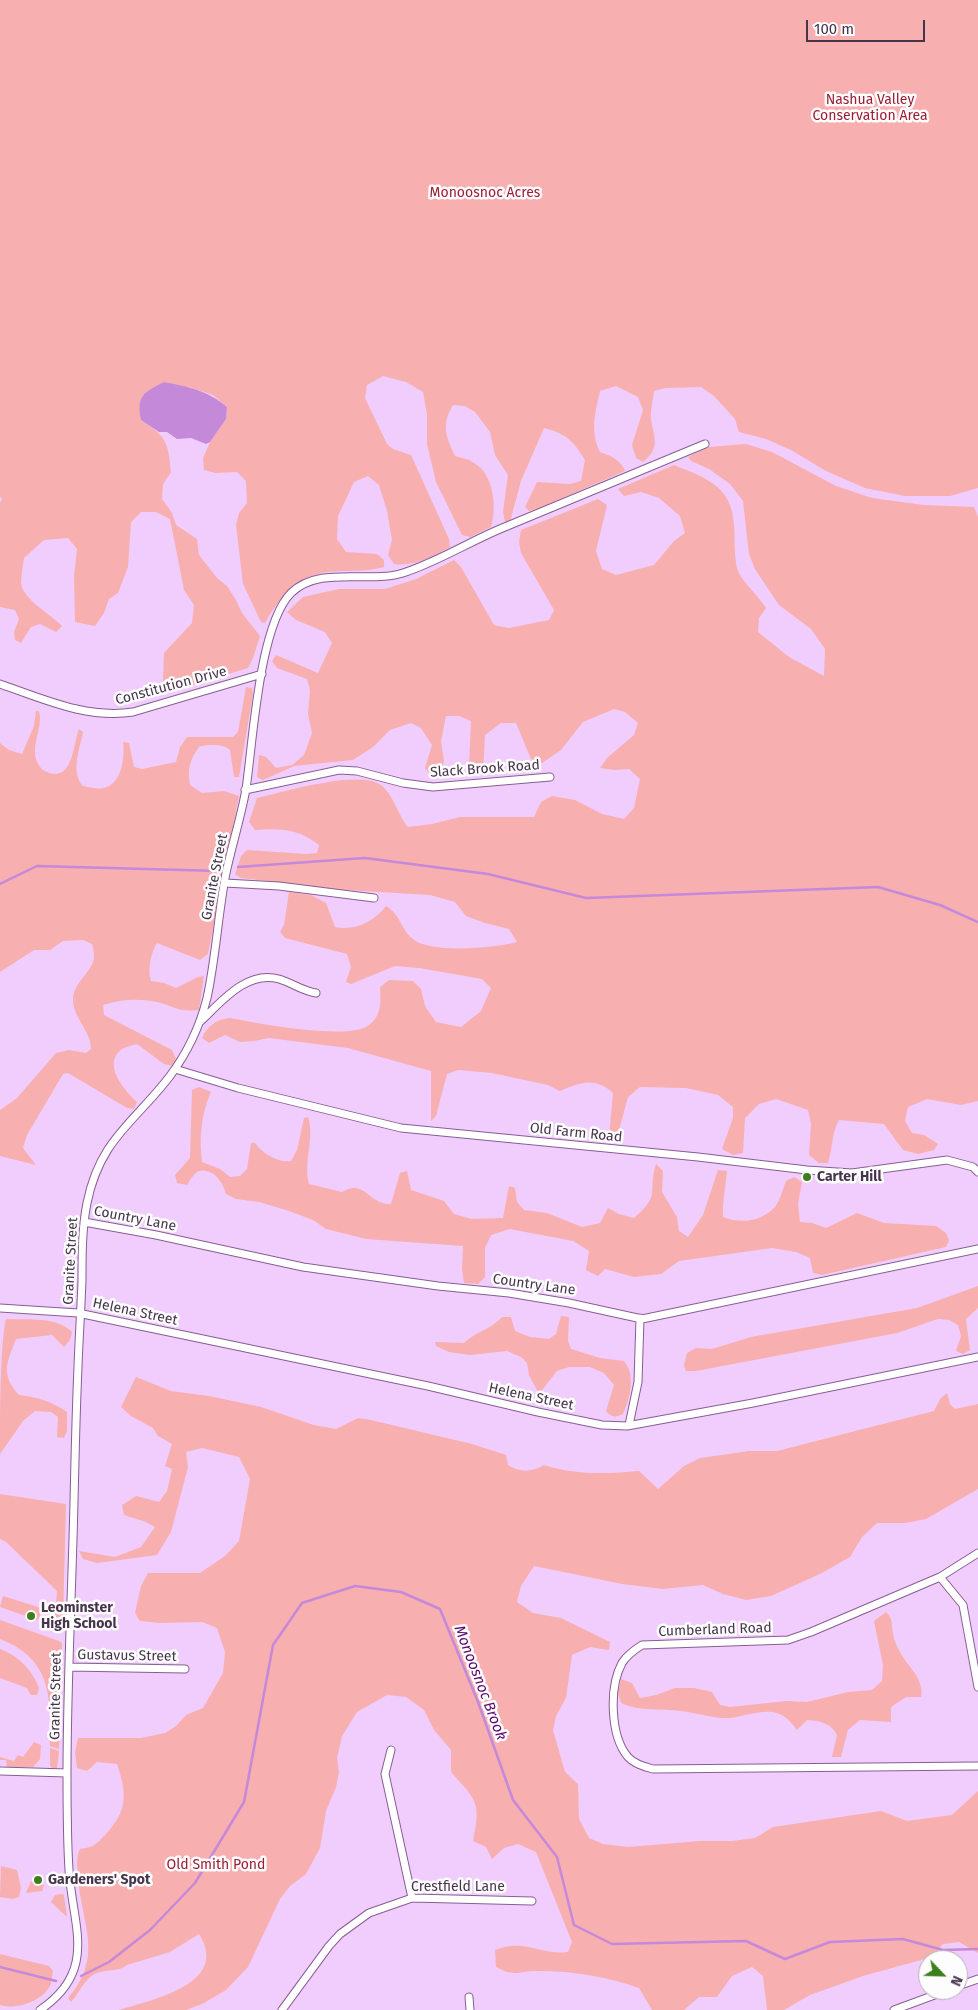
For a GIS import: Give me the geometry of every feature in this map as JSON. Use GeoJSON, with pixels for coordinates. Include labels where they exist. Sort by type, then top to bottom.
{"type":"FeatureCollection","features":[{"type":"Feature","properties":{"kind":"street","name":"Granite Street"},"geometry":{"type":"LineString","coordinates":[[40,2010],[52,2001],[64,1986],[73,1969],[78,1949],[77,1925],[69,1870],[67,1773],[84,1222],[87,1202],[94,1175],[105,1151],[123,1127],[175,1068],[199,1024],[208,990],[225,882],[245,790],[262,674],[279,610],[293,591],[323,578],[395,576],[450,554],[494,532],[705,444]]}},
{"type":"Feature","properties":{"kind":"street","name":"Constitution Drive"},"geometry":{"type":"LineString","coordinates":[[0,684],[51,703],[86,712],[114,715],[133,712],[262,674]]}},
{"type":"Feature","properties":{"kind":"street","name":"Slack Brook Road"},"geometry":{"type":"LineString","coordinates":[[245,790],[340,770],[357,771],[403,783],[433,787],[550,777]]}},
{"type":"Feature","properties":{"kind":"street"},"geometry":{"type":"LineString","coordinates":[[225,882],[279,886],[374,898]]}},
{"type":"Feature","properties":{"kind":"street"},"geometry":{"type":"LineString","coordinates":[[199,1024],[229,994],[244,984],[259,978],[279,979],[316,993]]}},
{"type":"Feature","properties":{"kind":"street","name":"Old Farm Road"},"geometry":{"type":"LineString","coordinates":[[175,1068],[238,1088],[401,1128],[698,1157],[807,1170],[852,1173],[947,1160],[973,1166],[978,1172]]}},
{"type":"Feature","properties":{"kind":"street","name":"Country Lane"},"geometry":{"type":"LineString","coordinates":[[84,1222],[156,1235],[302,1268],[438,1286],[509,1293],[576,1304],[640,1318],[729,1302],[978,1249]]}},
{"type":"Feature","properties":{"kind":"street","name":"Helena Street"},"geometry":{"type":"LineString","coordinates":[[0,1308],[81,1313],[428,1386],[602,1425],[629,1425],[753,1403],[978,1357]]}},
{"type":"Feature","properties":{"kind":"street"},"geometry":{"type":"LineString","coordinates":[[629,1425],[638,1382],[640,1318]]}},
{"type":"Feature","properties":{"kind":"street","name":"Cumberland Road"},"geometry":{"type":"LineString","coordinates":[[978,1553],[940,1577],[788,1640],[642,1645],[630,1652],[622,1664],[612,1702],[620,1743],[629,1758],[653,1768],[978,1766]]}},
{"type":"Feature","properties":{"kind":"street"},"geometry":{"type":"LineString","coordinates":[[940,1577],[963,1605],[978,1687]]}},
{"type":"Feature","properties":{"kind":"street","name":"Gustavus Street"},"geometry":{"type":"LineString","coordinates":[[69,1667],[184,1669]]}},
{"type":"Feature","properties":{"kind":"street"},"geometry":{"type":"LineString","coordinates":[[391,1750],[385,1774],[412,1898]]}},
{"type":"Feature","properties":{"kind":"street"},"geometry":{"type":"LineString","coordinates":[[0,1771],[67,1773]]}},
{"type":"Feature","properties":{"kind":"street","name":"Crestfield Lane"},"geometry":{"type":"LineString","coordinates":[[282,2010],[329,1946],[340,1934],[369,1913],[412,1898],[532,1900]]}},
{"type":"Feature","properties":{"kind":"street"},"geometry":{"type":"LineString","coordinates":[[469,1997],[470,2010]]}},
{"type":"Feature","properties":{"kind":"street"},"geometry":{"type":"LineString","coordinates":[[894,2010],[921,2000]]}},
{"type":"Feature","properties":{"kind":"green space"},"geometry":{"type":"Polygon","coordinates":[[[0,0],[978,0],[978,488],[950,496],[905,496],[865,488],[826,471],[791,450],[766,439],[739,432],[735,419],[714,396],[701,387],[665,388],[654,391],[651,416],[655,442],[649,457],[643,462],[636,458],[632,445],[643,410],[638,397],[616,386],[600,391],[594,430],[600,452],[618,461],[625,471],[529,511],[525,507],[537,482],[570,484],[581,481],[585,460],[569,439],[544,428],[521,481],[510,522],[505,522],[503,512],[508,475],[495,455],[490,432],[475,412],[465,406],[453,405],[446,425],[447,436],[452,449],[455,456],[470,460],[481,468],[490,483],[494,501],[491,527],[470,537],[462,535],[436,482],[427,444],[427,414],[423,392],[406,382],[383,376],[367,385],[365,398],[387,444],[393,449],[411,455],[449,539],[450,547],[416,562],[394,564],[388,555],[392,540],[387,511],[379,485],[368,476],[354,482],[338,516],[337,539],[346,552],[377,554],[384,560],[384,567],[322,573],[303,580],[281,598],[265,623],[261,622],[243,584],[236,525],[239,513],[247,503],[246,481],[237,472],[215,473],[204,470],[203,458],[210,442],[226,419],[227,407],[213,395],[189,387],[141,420],[161,436],[167,447],[171,472],[163,484],[162,499],[172,513],[176,525],[197,539],[199,555],[217,578],[227,586],[242,613],[260,636],[248,668],[171,692],[167,691],[163,681],[164,653],[192,623],[194,605],[184,590],[170,519],[156,512],[141,512],[131,522],[128,567],[118,593],[109,599],[104,613],[95,626],[75,622],[74,576],[77,549],[68,538],[44,540],[24,558],[21,580],[23,589],[32,601],[62,626],[56,632],[40,624],[31,627],[21,643],[15,640],[14,632],[19,619],[15,610],[0,607],[0,503],[2,499],[0,497],[0,0]]]}},
{"type":"Feature","properties":{"kind":"green space"},"geometry":{"type":"Polygon","coordinates":[[[746,444],[772,452],[836,486],[872,498],[924,505],[974,507],[978,517],[978,1101],[961,1105],[927,1099],[908,1107],[905,1121],[912,1133],[924,1135],[938,1144],[934,1150],[918,1154],[903,1150],[884,1124],[839,1120],[828,1163],[819,1163],[809,1155],[811,1124],[808,1110],[776,1099],[759,1104],[745,1118],[743,1153],[733,1155],[722,1149],[733,1118],[733,1107],[718,1095],[686,1088],[640,1087],[628,1097],[619,1130],[614,1139],[609,1137],[613,1093],[600,1085],[581,1083],[560,1091],[548,1085],[492,1073],[458,1070],[447,1074],[436,1116],[431,1121],[431,1071],[348,1048],[269,1038],[240,1042],[225,1035],[209,1043],[202,1038],[213,1024],[230,1018],[323,1031],[359,1029],[369,1025],[376,1017],[380,1002],[380,987],[389,980],[413,981],[421,989],[425,1006],[436,1022],[461,1027],[481,1011],[491,988],[482,979],[419,968],[395,966],[351,984],[346,982],[351,967],[347,954],[285,938],[280,932],[284,925],[289,892],[311,895],[326,903],[335,927],[350,928],[364,924],[376,917],[386,906],[395,914],[409,935],[421,944],[433,947],[479,948],[517,942],[509,929],[466,916],[455,902],[430,895],[345,890],[241,878],[235,874],[241,856],[247,850],[307,854],[317,853],[319,845],[304,836],[289,831],[273,829],[255,830],[249,822],[257,798],[321,783],[356,779],[381,785],[389,794],[408,827],[432,824],[460,817],[534,817],[541,802],[552,796],[575,800],[602,814],[624,819],[634,808],[640,779],[629,769],[614,770],[600,768],[607,758],[634,735],[638,723],[625,712],[614,709],[583,722],[561,750],[542,763],[531,759],[516,723],[501,723],[485,735],[483,774],[471,775],[469,766],[471,721],[459,716],[446,716],[441,741],[444,761],[440,775],[433,778],[425,768],[432,745],[421,728],[411,723],[390,730],[373,747],[353,760],[294,766],[263,780],[257,777],[259,755],[266,757],[276,768],[292,765],[304,755],[312,733],[308,714],[310,690],[307,679],[277,668],[272,661],[276,655],[318,673],[332,643],[325,632],[296,620],[287,612],[303,597],[339,589],[385,589],[416,579],[454,560],[461,567],[494,625],[509,628],[549,620],[554,610],[521,553],[519,542],[521,530],[598,499],[607,505],[596,551],[602,569],[616,575],[654,565],[674,541],[685,533],[680,516],[659,498],[641,492],[624,496],[618,489],[674,465],[707,479],[723,492],[728,501],[734,525],[737,568],[742,578],[766,608],[759,618],[758,632],[789,657],[824,676],[825,649],[811,629],[779,605],[755,569],[749,554],[743,501],[730,484],[709,469],[691,461],[688,457],[709,447],[746,444]]]}},
{"type":"Feature","properties":{"kind":"green space"},"geometry":{"type":"Polygon","coordinates":[[[246,687],[252,688],[253,694],[239,777],[234,777],[230,750],[220,745],[200,746],[192,759],[189,769],[190,785],[202,793],[224,791],[239,796],[208,954],[200,960],[157,943],[150,962],[149,972],[151,981],[164,983],[176,988],[204,976],[199,1010],[182,1010],[153,1001],[139,1000],[125,1000],[103,1005],[104,1015],[172,1050],[176,1059],[172,1066],[164,1064],[137,1044],[122,1049],[116,1055],[114,1069],[121,1084],[137,1102],[134,1109],[127,1108],[68,1073],[63,1074],[27,1135],[23,1148],[36,1165],[0,1156],[0,1110],[17,1098],[56,1053],[69,1050],[86,1053],[91,1049],[88,1036],[76,1014],[73,1001],[76,988],[91,967],[94,952],[92,944],[83,940],[63,941],[50,950],[34,950],[0,972],[0,743],[9,750],[22,754],[34,726],[36,711],[39,711],[40,722],[35,756],[40,767],[47,772],[56,774],[62,772],[70,760],[79,729],[83,732],[76,767],[79,781],[83,786],[96,789],[104,788],[115,781],[121,769],[123,742],[129,743],[134,767],[142,769],[176,762],[180,747],[187,737],[233,737],[238,732],[246,687]]]}},
{"type":"Feature","properties":{"kind":"green space"},"geometry":{"type":"Polygon","coordinates":[[[199,1087],[211,1092],[202,1126],[202,1162],[220,1169],[230,1177],[240,1176],[247,1169],[251,1143],[255,1143],[262,1151],[276,1159],[291,1161],[297,1150],[304,1118],[308,1117],[310,1125],[307,1167],[309,1184],[342,1192],[356,1188],[383,1203],[391,1204],[400,1173],[407,1171],[411,1190],[444,1201],[454,1214],[471,1219],[503,1218],[509,1186],[515,1188],[517,1202],[524,1210],[547,1213],[582,1227],[600,1223],[608,1208],[619,1214],[634,1218],[643,1210],[651,1198],[656,1164],[663,1171],[662,1192],[677,1217],[679,1231],[688,1237],[703,1215],[718,1170],[727,1171],[723,1217],[744,1221],[764,1216],[777,1204],[786,1181],[794,1177],[802,1182],[798,1204],[800,1222],[812,1223],[826,1228],[857,1213],[884,1223],[936,1226],[946,1233],[949,1240],[946,1247],[822,1275],[813,1273],[810,1258],[796,1252],[772,1248],[679,1261],[661,1274],[634,1277],[605,1269],[598,1276],[586,1270],[589,1251],[573,1241],[510,1229],[491,1235],[485,1248],[485,1277],[478,1284],[464,1283],[462,1269],[463,1246],[366,1239],[326,1229],[313,1220],[289,1211],[259,1202],[236,1199],[226,1194],[220,1180],[207,1171],[197,1172],[187,1185],[177,1183],[175,1175],[190,1158],[192,1090],[199,1087]]]}},
{"type":"Feature","properties":{"kind":"green space"},"geometry":{"type":"Polygon","coordinates":[[[978,1286],[978,1308],[966,1319],[970,1350],[963,1354],[956,1351],[961,1336],[958,1325],[949,1320],[938,1319],[897,1333],[696,1371],[686,1371],[684,1365],[687,1353],[696,1348],[712,1349],[751,1337],[917,1308],[978,1286]]]}},
{"type":"Feature","properties":{"kind":"green space"},"geometry":{"type":"Polygon","coordinates":[[[561,1316],[569,1317],[568,1341],[571,1349],[600,1358],[624,1361],[628,1367],[631,1387],[623,1414],[613,1416],[606,1411],[614,1385],[604,1373],[590,1367],[569,1367],[557,1371],[539,1394],[529,1375],[527,1363],[521,1357],[507,1351],[470,1355],[449,1352],[436,1346],[435,1342],[464,1343],[474,1335],[493,1325],[502,1317],[511,1317],[515,1331],[530,1337],[549,1339],[556,1334],[561,1316]]]}},
{"type":"Feature","properties":{"kind":"green space"},"geometry":{"type":"Polygon","coordinates":[[[6,1319],[50,1321],[66,1327],[72,1332],[70,1340],[64,1347],[52,1335],[16,1339],[7,1368],[9,1381],[19,1395],[44,1400],[67,1412],[67,1431],[64,1438],[57,1437],[58,1417],[51,1412],[35,1411],[23,1421],[0,1454],[1,1364],[6,1319]]]}},
{"type":"Feature","properties":{"kind":"green space","name":"Old Smith Pond"},"geometry":{"type":"Polygon","coordinates":[[[136,1377],[171,1391],[209,1396],[261,1407],[314,1425],[336,1429],[358,1418],[472,1444],[506,1455],[508,1465],[522,1470],[535,1469],[544,1465],[567,1471],[591,1473],[639,1471],[658,1489],[684,1466],[700,1458],[749,1451],[777,1451],[934,1411],[940,1399],[947,1393],[950,1404],[955,1409],[978,1404],[978,1489],[926,1519],[906,1523],[877,1523],[862,1537],[850,1557],[822,1573],[771,1596],[746,1600],[723,1594],[703,1585],[663,1589],[622,1584],[534,1566],[521,1586],[517,1602],[533,1613],[561,1618],[610,1642],[609,1650],[590,1647],[572,1655],[566,1698],[556,1716],[553,1730],[565,1772],[578,1784],[579,1819],[589,1838],[603,1844],[628,1847],[700,1841],[732,1841],[755,1838],[773,1827],[881,1811],[907,1821],[952,1815],[978,1791],[978,1953],[959,1942],[943,1944],[938,1950],[918,1950],[918,1961],[863,1976],[810,1995],[784,2010],[767,2010],[763,1976],[752,1967],[732,1976],[717,1997],[699,1997],[684,2010],[652,2010],[639,1988],[627,1984],[578,1973],[533,1971],[513,1973],[496,1967],[495,1950],[524,1946],[559,1953],[568,1952],[572,1942],[536,1852],[518,1844],[504,1848],[492,1859],[486,1847],[473,1841],[477,1818],[475,1803],[467,1790],[451,1772],[451,1750],[434,1730],[424,1710],[406,1697],[387,1695],[357,1712],[342,1736],[337,1758],[339,1772],[336,1787],[326,1811],[320,1848],[306,1874],[290,1886],[280,1899],[248,1967],[226,1990],[204,2003],[186,2010],[119,2010],[167,1995],[183,1987],[196,1977],[204,1966],[206,1951],[199,1934],[170,1952],[127,1965],[120,1969],[93,1975],[85,1982],[71,2002],[68,1998],[79,1983],[85,1969],[88,1954],[88,1940],[78,1878],[78,1853],[80,1849],[95,1844],[106,1834],[118,1817],[124,1801],[123,1784],[117,1764],[97,1762],[87,1771],[77,1768],[75,1752],[78,1738],[141,1738],[165,1733],[176,1726],[186,1715],[203,1708],[223,1673],[225,1652],[217,1628],[202,1622],[160,1623],[140,1621],[135,1613],[141,1586],[148,1573],[200,1573],[225,1556],[239,1541],[250,1479],[239,1457],[202,1448],[186,1452],[188,1467],[171,1532],[157,1555],[97,1563],[83,1559],[79,1551],[115,1557],[141,1547],[155,1527],[124,1515],[122,1505],[136,1496],[159,1502],[167,1491],[172,1469],[165,1466],[172,1444],[158,1436],[153,1428],[131,1416],[121,1407],[136,1377]]]}},
{"type":"Feature","properties":{"kind":"green space"},"geometry":{"type":"Polygon","coordinates":[[[0,1494],[66,1504],[63,1620],[59,1626],[49,1624],[49,1615],[55,1615],[57,1591],[6,1542],[0,1539],[0,1494]]]}},
{"type":"Feature","properties":{"kind":"green space"},"geometry":{"type":"Polygon","coordinates":[[[3,1596],[38,1607],[41,1610],[40,1617],[37,1620],[0,1607],[3,1596]]]}},
{"type":"Feature","properties":{"kind":"green space"},"geometry":{"type":"Polygon","coordinates":[[[886,1612],[891,1620],[893,1636],[898,1648],[918,1679],[922,1690],[921,1697],[906,1697],[891,1707],[891,1722],[860,1720],[848,1730],[841,1757],[832,1757],[837,1735],[832,1728],[821,1722],[807,1720],[797,1730],[786,1718],[772,1712],[760,1712],[725,1718],[673,1710],[636,1708],[621,1703],[618,1693],[621,1679],[632,1683],[640,1698],[656,1695],[675,1688],[694,1688],[712,1692],[720,1705],[730,1707],[786,1701],[807,1702],[848,1692],[872,1690],[882,1681],[883,1665],[874,1621],[886,1612]]]}},
{"type":"Feature","properties":{"kind":"green space"},"geometry":{"type":"Polygon","coordinates":[[[0,1620],[62,1643],[59,1749],[50,1746],[50,1712],[45,1682],[39,1669],[30,1657],[17,1647],[0,1639],[0,1620]]]}},
{"type":"Feature","properties":{"kind":"green space"},"geometry":{"type":"Polygon","coordinates":[[[0,1649],[19,1660],[29,1670],[39,1688],[37,1695],[31,1695],[27,1688],[0,1678],[0,1649]]]}},
{"type":"Feature","properties":{"kind":"green space"},"geometry":{"type":"Polygon","coordinates":[[[34,1742],[41,1745],[40,1759],[33,1767],[7,1767],[6,1760],[0,1760],[0,1757],[14,1761],[18,1755],[23,1757],[34,1742]]]}},
{"type":"Feature","properties":{"kind":"green space"},"geometry":{"type":"Polygon","coordinates":[[[50,1748],[59,1751],[57,1768],[52,1768],[50,1765],[50,1748]]]}},
{"type":"Feature","properties":{"kind":"green space"},"geometry":{"type":"Polygon","coordinates":[[[1,1866],[17,1870],[21,1888],[19,1897],[13,1899],[0,1897],[1,1866]]]}},
{"type":"Feature","properties":{"kind":"green space"},"geometry":{"type":"Polygon","coordinates":[[[31,1881],[44,1885],[42,1891],[26,1893],[31,1881]]]}},
{"type":"Feature","properties":{"kind":"green space"},"geometry":{"type":"Polygon","coordinates":[[[55,1895],[64,1895],[67,1917],[51,1902],[55,1895]]]}},
{"type":"Feature","properties":{"kind":"green space"},"geometry":{"type":"Polygon","coordinates":[[[0,1954],[49,1966],[53,1971],[52,1981],[46,1992],[28,2003],[13,2006],[0,2005],[0,1954]]]}},
{"type":"Feature","properties":{"kind":"shaded area"},"geometry":{"type":"Polygon","coordinates":[[[164,382],[205,393],[227,407],[226,419],[210,442],[206,444],[191,438],[177,439],[167,432],[159,432],[141,420],[140,405],[143,396],[164,382]]]}},
{"type":"Feature","properties":{"kind":"waterway"},"geometry":{"type":"LineString","coordinates":[[238,867],[365,858],[488,874],[586,898],[878,887],[940,905],[978,922]]}},
{"type":"Feature","properties":{"kind":"waterway"},"geometry":{"type":"LineString","coordinates":[[0,884],[37,866],[218,871]]}},
{"type":"Feature","properties":{"kind":"waterway","name":"Monoosnoc Brook"},"geometry":{"type":"LineString","coordinates":[[81,1976],[109,1962],[150,1930],[195,1883],[244,1802],[273,1645],[302,1603],[355,1586],[401,1592],[440,1609],[478,1702],[513,1800],[557,1857],[574,1925],[612,1944],[746,1941],[785,1959],[830,1942],[903,1939],[943,1950],[978,1949]]}},
{"type":"Feature","properties":{"kind":"waterway"},"geometry":{"type":"LineString","coordinates":[[0,1967],[56,1981]]}},
{"type":"Feature","properties":{"kind":"place","name":"Carter Hill"},"geometry":{"type":"Point","coordinates":[807,1177]}},
{"type":"Feature","properties":{"kind":"place","name":"Leominster High School"},"geometry":{"type":"Point","coordinates":[31,1616]}},
{"type":"Feature","properties":{"kind":"place","name":"Gardeners' Spot"},"geometry":{"type":"Point","coordinates":[38,1880]}},
{"type":"Feature","properties":{"kind":"park label","name":"Nashua Valley Conservation Area"},"geometry":{"type":"Point","coordinates":[870,108]}},
{"type":"Feature","properties":{"kind":"park label","name":"Monoosnoc Acres"},"geometry":{"type":"Point","coordinates":[485,193]}}]}
